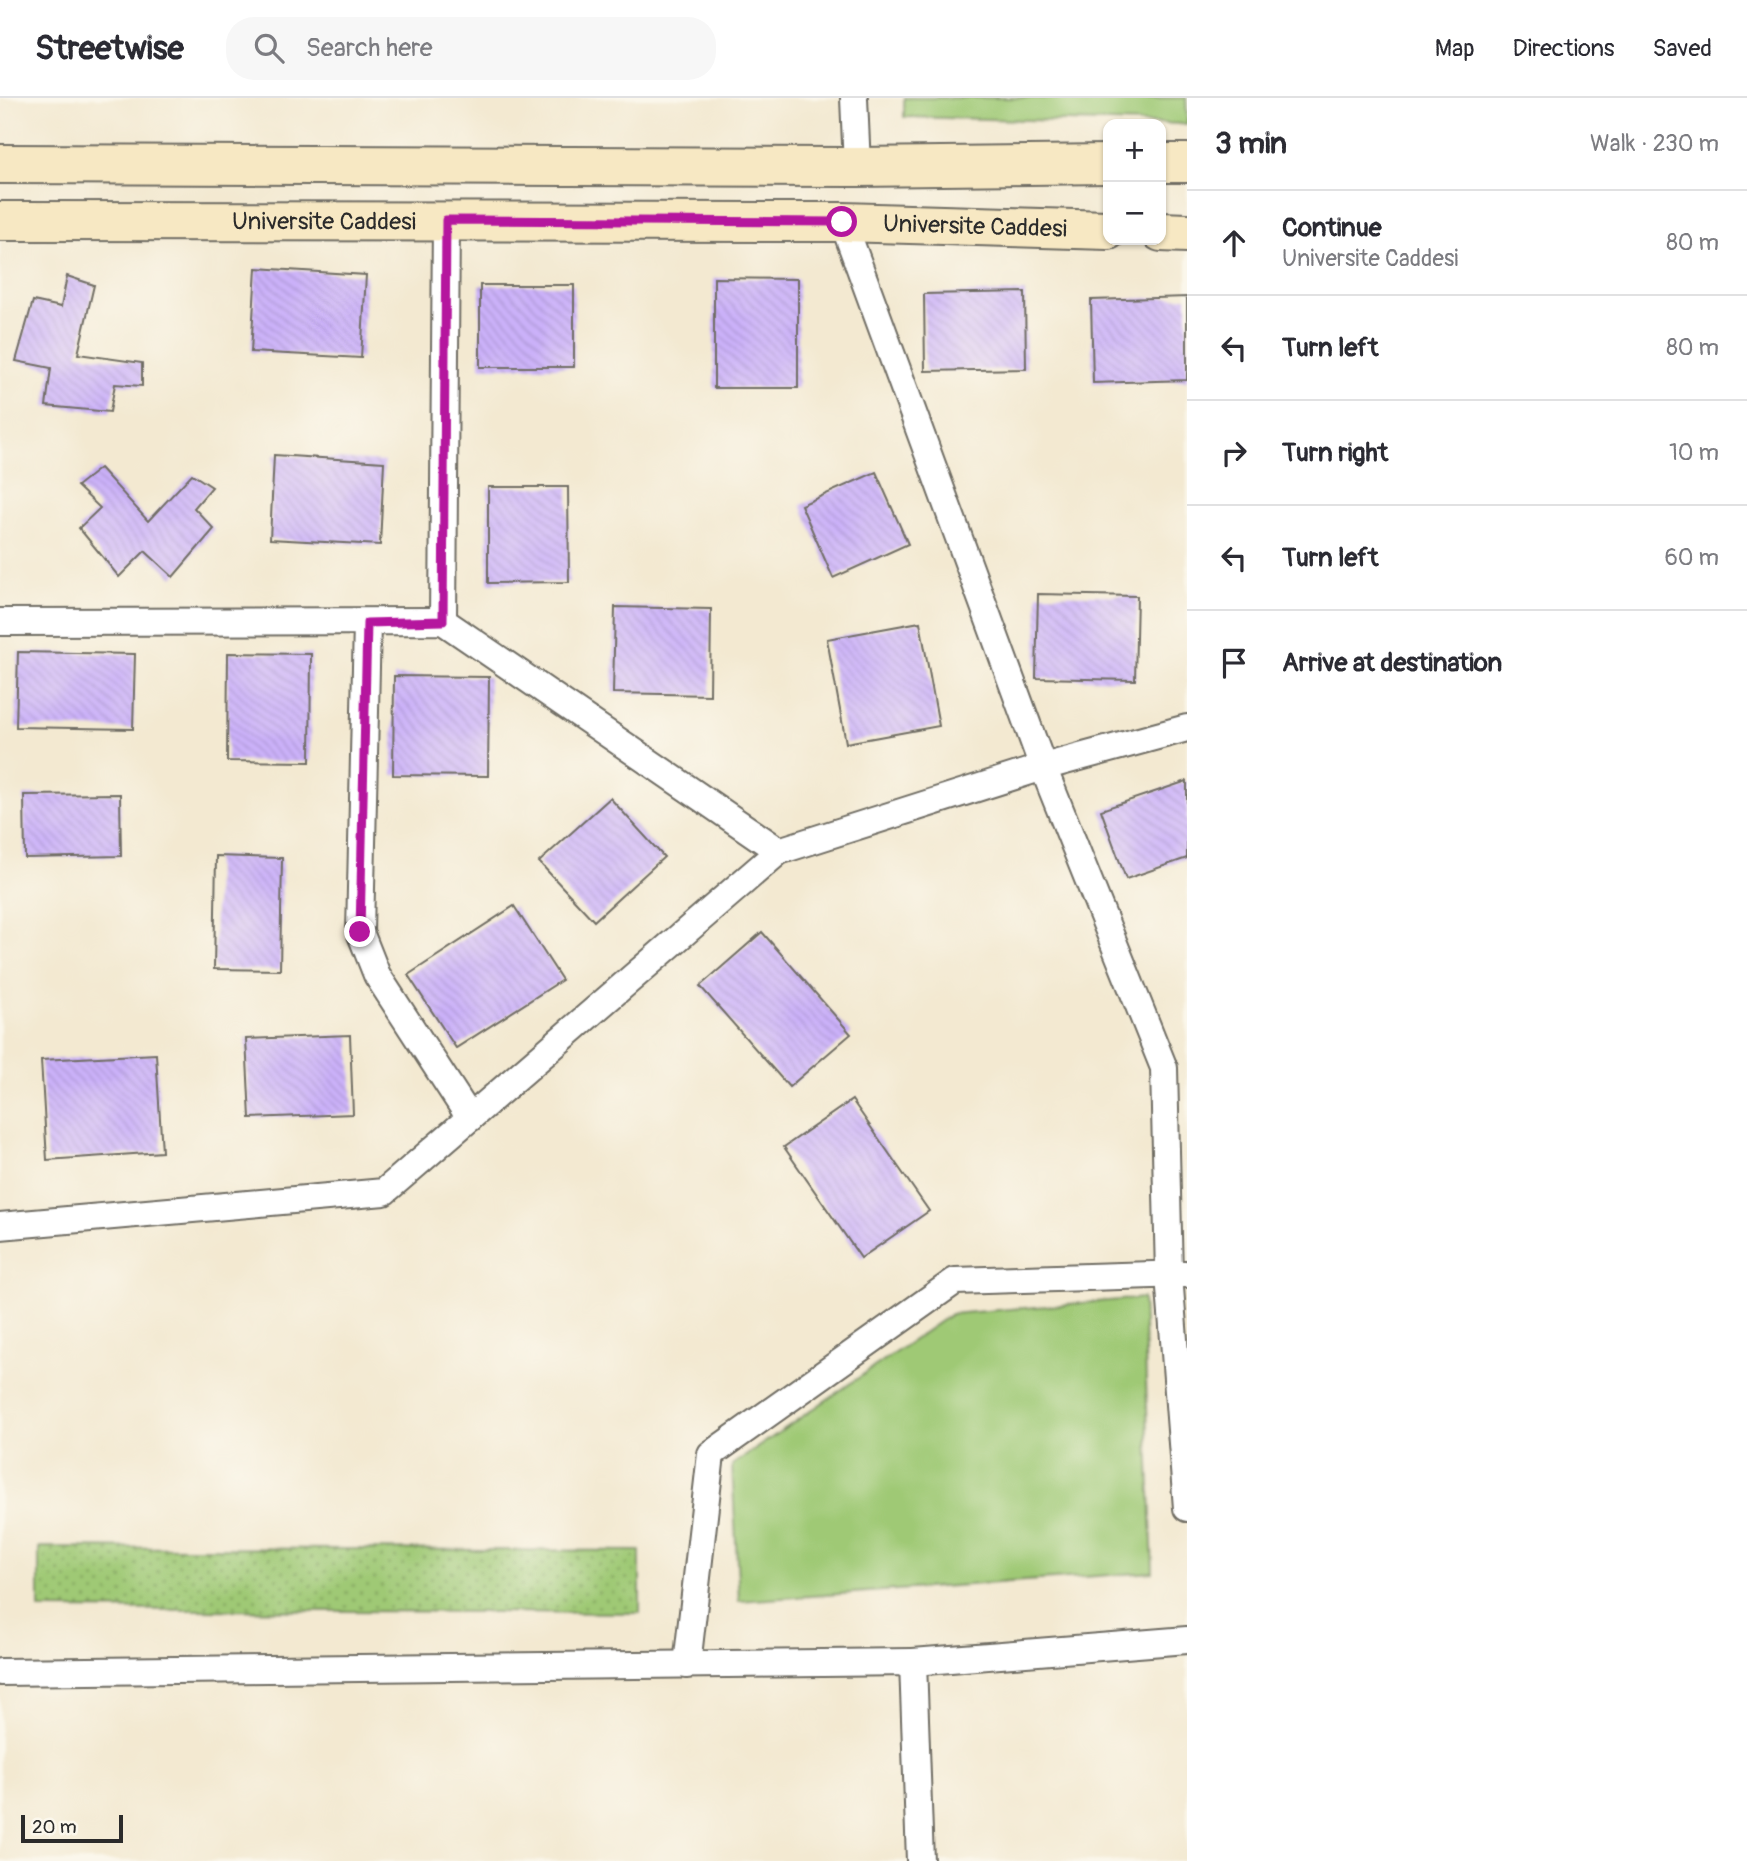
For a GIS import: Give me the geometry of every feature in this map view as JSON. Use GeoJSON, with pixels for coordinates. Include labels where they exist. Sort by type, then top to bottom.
{"type":"FeatureCollection","features":[{"type":"Feature","properties":{"kind":"street"},"geometry":{"type":"LineString","coordinates":[[854,98],[857,167]]}},
{"type":"Feature","properties":{"kind":"street"},"geometry":{"type":"LineString","coordinates":[[1166,163],[1187,163]]}},
{"type":"Feature","properties":{"kind":"street"},"geometry":{"type":"LineString","coordinates":[[0,164],[857,167],[1103,164]]}},
{"type":"Feature","properties":{"kind":"street"},"geometry":{"type":"LineString","coordinates":[[443,621],[446,220]]}},
{"type":"Feature","properties":{"kind":"street","name":"Universite Caddesi"},"geometry":{"type":"LineString","coordinates":[[0,221],[842,222],[1103,230]]}},
{"type":"Feature","properties":{"kind":"street"},"geometry":{"type":"LineString","coordinates":[[842,222],[1043,767],[1164,1068],[1178,1275],[1187,1508]]}},
{"type":"Feature","properties":{"kind":"street"},"geometry":{"type":"LineString","coordinates":[[1166,232],[1187,233]]}},
{"type":"Feature","properties":{"kind":"street"},"geometry":{"type":"LineString","coordinates":[[0,622],[443,621],[779,851]]}},
{"type":"Feature","properties":{"kind":"street"},"geometry":{"type":"LineString","coordinates":[[367,623],[360,932],[377,975],[470,1118]]}},
{"type":"Feature","properties":{"kind":"street"},"geometry":{"type":"LineString","coordinates":[[0,1226],[384,1192],[779,851],[1043,767],[1187,728]]}},
{"type":"Feature","properties":{"kind":"street"},"geometry":{"type":"LineString","coordinates":[[687,1665],[711,1454],[955,1281],[1178,1275]]}},
{"type":"Feature","properties":{"kind":"street"},"geometry":{"type":"LineString","coordinates":[[0,1672],[913,1662],[1187,1640]]}},
{"type":"Feature","properties":{"kind":"street"},"geometry":{"type":"LineString","coordinates":[[913,1662],[920,1861]]}},
{"type":"Feature","properties":{"kind":"green space"},"geometry":{"type":"Polygon","coordinates":[[[904,98],[1186,98],[1187,124],[1166,123],[1166,119],[1103,119],[1103,122],[904,117],[904,98]]]}},
{"type":"Feature","properties":{"kind":"green space"},"geometry":{"type":"Polygon","coordinates":[[[1143,1298],[1153,1572],[739,1601],[732,1465],[951,1314],[1143,1298]]]}},
{"type":"Feature","properties":{"kind":"green space"},"geometry":{"type":"Polygon","coordinates":[[[39,1547],[640,1551],[640,1613],[39,1609],[39,1547]]]}},
{"type":"Feature","properties":{"kind":"building"},"geometry":{"type":"Polygon","coordinates":[[[256,268],[366,275],[361,358],[251,352],[256,268]]]}},
{"type":"Feature","properties":{"kind":"building"},"geometry":{"type":"Polygon","coordinates":[[[67,276],[94,285],[78,354],[142,363],[142,386],[115,384],[110,412],[46,406],[51,368],[16,361],[33,301],[61,307],[67,276]]]}},
{"type":"Feature","properties":{"kind":"building"},"geometry":{"type":"Polygon","coordinates":[[[714,278],[798,279],[798,388],[714,388],[714,278]]]}},
{"type":"Feature","properties":{"kind":"building"},"geometry":{"type":"Polygon","coordinates":[[[480,285],[574,285],[574,367],[480,367],[480,285]]]}},
{"type":"Feature","properties":{"kind":"building"},"geometry":{"type":"Polygon","coordinates":[[[1025,292],[1026,369],[925,371],[924,294],[1025,292]]]}},
{"type":"Feature","properties":{"kind":"building"},"geometry":{"type":"Polygon","coordinates":[[[1187,297],[1187,380],[1093,383],[1091,300],[1187,297]]]}},
{"type":"Feature","properties":{"kind":"building"},"geometry":{"type":"Polygon","coordinates":[[[274,455],[384,462],[380,545],[270,539],[274,455]]]}},
{"type":"Feature","properties":{"kind":"building"},"geometry":{"type":"Polygon","coordinates":[[[100,468],[148,521],[192,474],[212,487],[194,508],[214,529],[173,577],[145,551],[119,577],[79,528],[100,508],[77,486],[100,468]]]}},
{"type":"Feature","properties":{"kind":"building"},"geometry":{"type":"Polygon","coordinates":[[[876,472],[908,544],[833,578],[801,505],[876,472]]]}},
{"type":"Feature","properties":{"kind":"building"},"geometry":{"type":"Polygon","coordinates":[[[488,487],[568,487],[569,582],[488,583],[488,487]]]}},
{"type":"Feature","properties":{"kind":"building"},"geometry":{"type":"Polygon","coordinates":[[[1038,594],[1137,596],[1135,680],[1036,678],[1038,594]]]}},
{"type":"Feature","properties":{"kind":"building"},"geometry":{"type":"Polygon","coordinates":[[[615,607],[711,609],[710,695],[613,693],[615,607]]]}},
{"type":"Feature","properties":{"kind":"building"},"geometry":{"type":"Polygon","coordinates":[[[920,622],[939,726],[846,743],[827,639],[920,622]]]}},
{"type":"Feature","properties":{"kind":"building"},"geometry":{"type":"Polygon","coordinates":[[[18,652],[135,654],[133,729],[16,727],[18,652]]]}},
{"type":"Feature","properties":{"kind":"building"},"geometry":{"type":"Polygon","coordinates":[[[228,653],[311,654],[310,762],[227,761],[228,653]]]}},
{"type":"Feature","properties":{"kind":"building"},"geometry":{"type":"Polygon","coordinates":[[[394,676],[489,677],[488,776],[393,775],[394,676]]]}},
{"type":"Feature","properties":{"kind":"building"},"geometry":{"type":"Polygon","coordinates":[[[1187,781],[1187,858],[1126,879],[1101,810],[1187,781]]]}},
{"type":"Feature","properties":{"kind":"building"},"geometry":{"type":"Polygon","coordinates":[[[120,794],[121,856],[25,858],[24,795],[120,794]]]}},
{"type":"Feature","properties":{"kind":"building"},"geometry":{"type":"Polygon","coordinates":[[[610,798],[664,857],[594,921],[539,862],[610,798]]]}},
{"type":"Feature","properties":{"kind":"building"},"geometry":{"type":"Polygon","coordinates":[[[216,856],[282,858],[280,970],[214,969],[216,856]]]}},
{"type":"Feature","properties":{"kind":"building"},"geometry":{"type":"Polygon","coordinates":[[[514,906],[562,980],[456,1048],[408,975],[514,906]]]}},
{"type":"Feature","properties":{"kind":"building"},"geometry":{"type":"Polygon","coordinates":[[[762,932],[851,1034],[789,1087],[700,986],[762,932]]]}},
{"type":"Feature","properties":{"kind":"building"},"geometry":{"type":"Polygon","coordinates":[[[350,1035],[353,1114],[250,1118],[246,1039],[350,1035]]]}},
{"type":"Feature","properties":{"kind":"building"},"geometry":{"type":"Polygon","coordinates":[[[156,1054],[162,1152],[47,1160],[41,1060],[156,1054]]]}},
{"type":"Feature","properties":{"kind":"building"},"geometry":{"type":"Polygon","coordinates":[[[852,1100],[929,1211],[861,1258],[784,1147],[852,1100]]]}},
{"type":"Feature","properties":{"kind":"route"},"geometry":{"type":"LineString","coordinates":[[360,932],[367,623],[443,621],[446,220],[842,222]]}}]}
